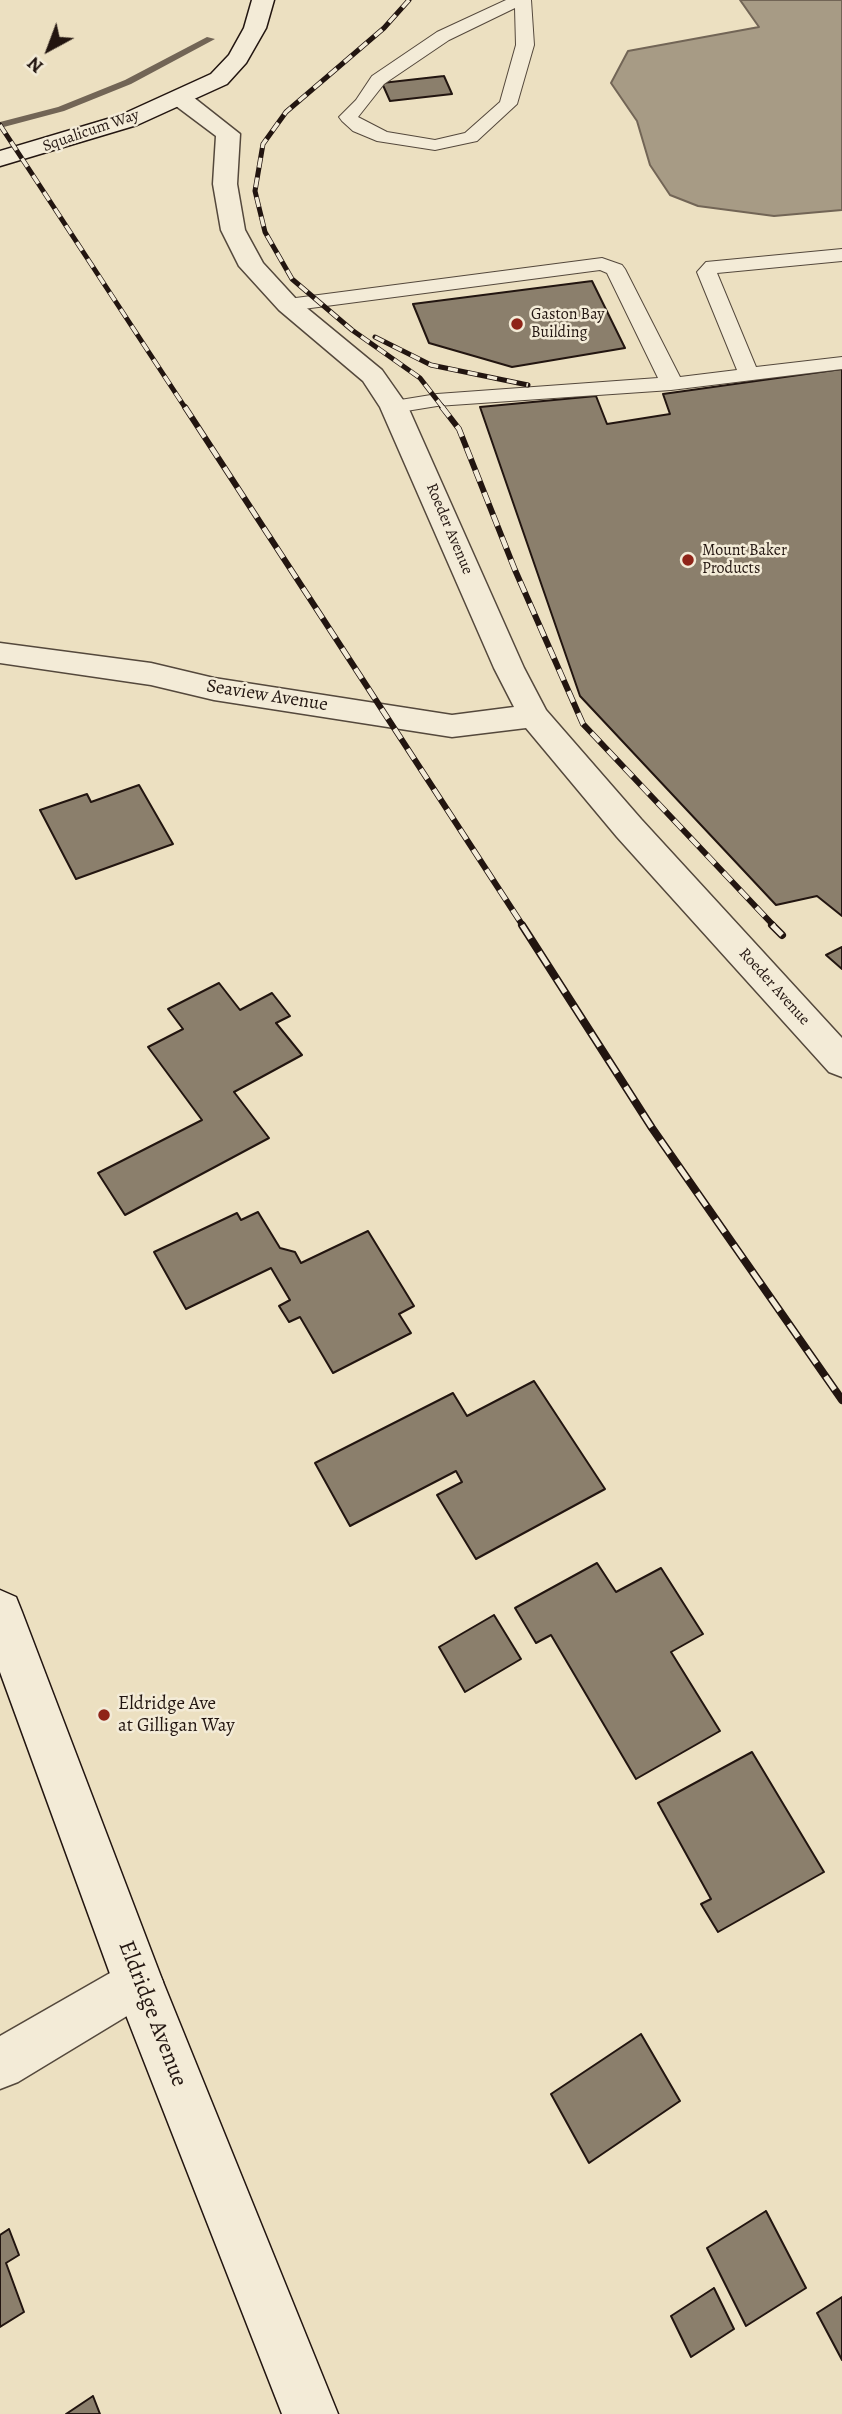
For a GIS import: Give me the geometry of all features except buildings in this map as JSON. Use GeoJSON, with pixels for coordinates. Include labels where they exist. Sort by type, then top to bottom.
{"type":"FeatureCollection","features":[{"type":"Feature","properties":{"kind":"street"},"geometry":{"type":"LineString","coordinates":[[180,99],[219,79],[239,58],[255,28],[262,0]]}},
{"type":"Feature","properties":{"kind":"street","name":"Squalicum Way"},"geometry":{"type":"LineString","coordinates":[[0,159],[129,120],[180,99]]}},
{"type":"Feature","properties":{"kind":"street","name":"Roeder Avenue"},"geometry":{"type":"LineString","coordinates":[[180,99],[228,134],[225,184],[233,230],[252,266],[288,305],[373,376],[394,407],[509,668],[534,716],[629,828],[842,1062]]}},
{"type":"Feature","properties":{"kind":"street","name":"Seaview Avenue"},"geometry":{"type":"LineString","coordinates":[[0,653],[151,674],[214,689],[452,726],[534,716]]}},
{"type":"Feature","properties":{"kind":"street","name":"Eldridge Avenue"},"geometry":{"type":"LineString","coordinates":[[0,1612],[138,1982],[310,2414]]}},
{"type":"Feature","properties":{"kind":"street"},"geometry":{"type":"LineString","coordinates":[[0,2064],[138,1982]]}},
{"type":"Feature","properties":{"kind":"lane"},"geometry":{"type":"LineString","coordinates":[[521,0],[526,45],[508,104],[471,137],[435,145],[383,137],[359,127],[348,117],[363,103],[378,80],[443,36],[521,0]]}},
{"type":"Feature","properties":{"kind":"lane"},"geometry":{"type":"LineString","coordinates":[[749,375],[707,272],[713,265],[842,255]]}},
{"type":"Feature","properties":{"kind":"lane"},"geometry":{"type":"LineString","coordinates":[[288,305],[603,264],[615,269],[671,384]]}},
{"type":"Feature","properties":{"kind":"lane"},"geometry":{"type":"LineString","coordinates":[[394,407],[437,400],[671,384],[842,363]]}},
{"type":"Feature","properties":{"kind":"shaded area"},"geometry":{"type":"Polygon","coordinates":[[[740,0],[842,0],[842,210],[774,216],[698,206],[670,195],[650,165],[637,121],[611,83],[628,51],[759,27],[740,0]]]}},
{"type":"Feature","properties":{"kind":"waterway"},"geometry":{"type":"LineString","coordinates":[[0,125],[61,109],[128,82],[210,39]]}},
{"type":"Feature","properties":{"kind":"railway"},"geometry":{"type":"LineString","coordinates":[[409,0],[384,28],[286,112],[263,144],[255,191],[265,232],[292,279],[352,330],[420,378],[444,409]]}},
{"type":"Feature","properties":{"kind":"railway"},"geometry":{"type":"LineString","coordinates":[[0,125],[186,409]]}},
{"type":"Feature","properties":{"kind":"railway"},"geometry":{"type":"LineString","coordinates":[[375,337],[431,365],[528,385]]}},
{"type":"Feature","properties":{"kind":"railway"},"geometry":{"type":"LineString","coordinates":[[185,407],[523,926]]}},
{"type":"Feature","properties":{"kind":"railway"},"geometry":{"type":"LineString","coordinates":[[442,407],[459,429],[515,570],[583,724],[774,926]]}},
{"type":"Feature","properties":{"kind":"railway"},"geometry":{"type":"LineString","coordinates":[[522,925],[652,1128],[842,1400]]}},
{"type":"Feature","properties":{"kind":"railway"},"geometry":{"type":"LineString","coordinates":[[772,925],[782,935]]}},
{"type":"Feature","properties":{"kind":"place","name":"Gaston Bay Building"},"geometry":{"type":"Point","coordinates":[517,324]}},
{"type":"Feature","properties":{"kind":"place","name":"Mount Baker Products"},"geometry":{"type":"Point","coordinates":[688,560]}},
{"type":"Feature","properties":{"kind":"place","name":"Eldridge Ave at Gilligan Way"},"geometry":{"type":"Point","coordinates":[104,1715]}}]}
